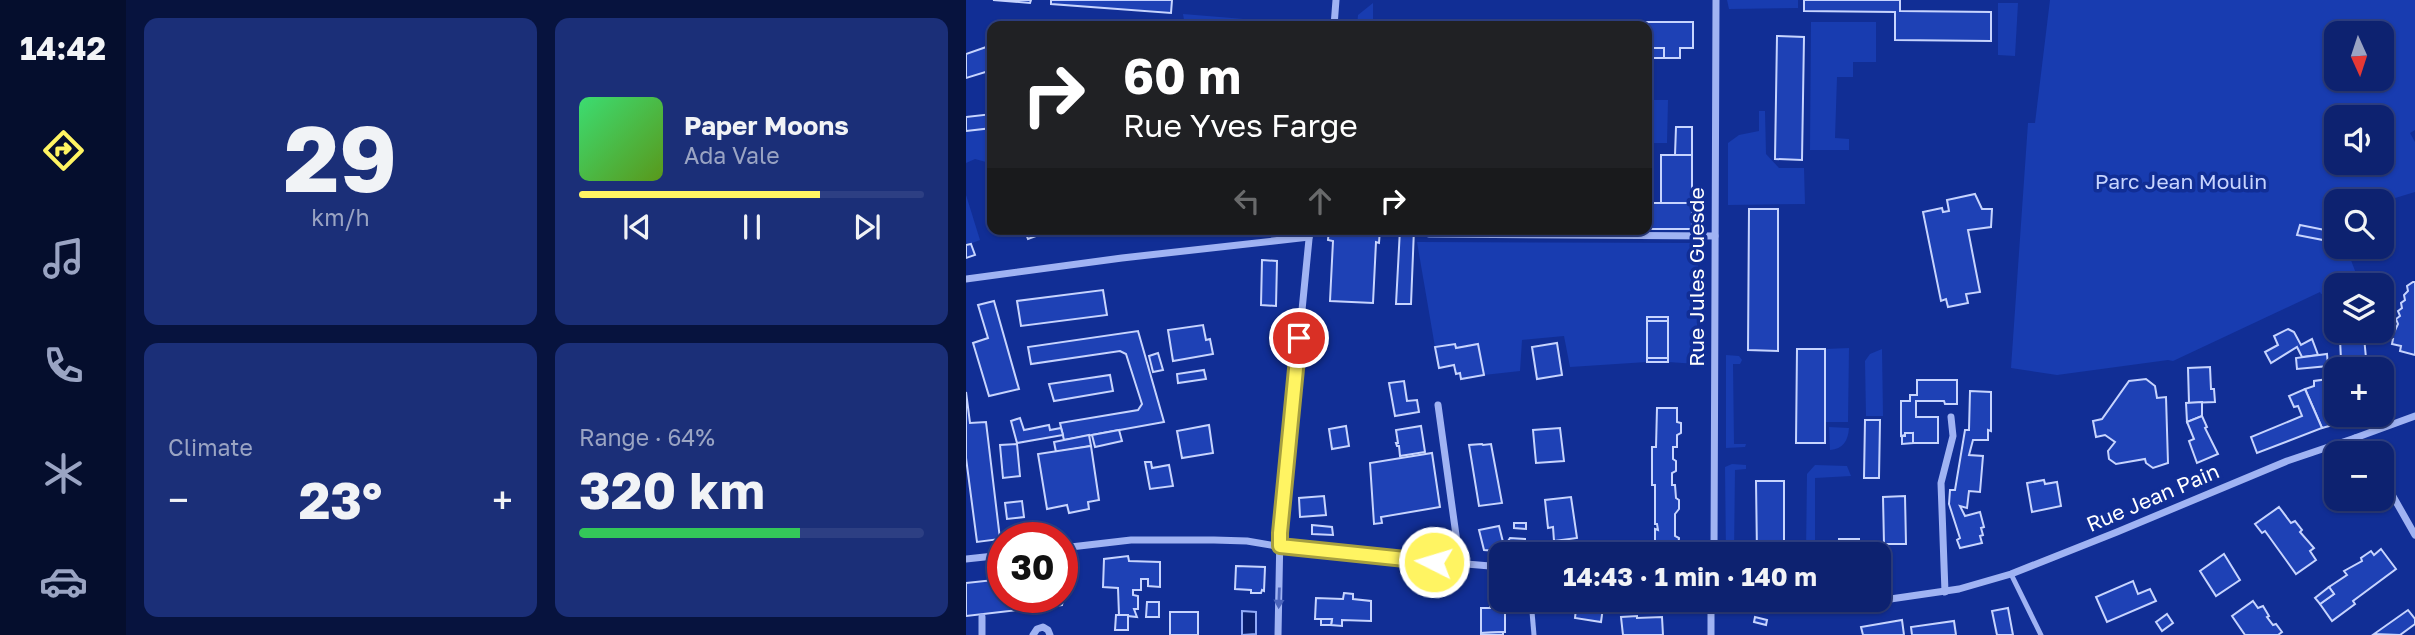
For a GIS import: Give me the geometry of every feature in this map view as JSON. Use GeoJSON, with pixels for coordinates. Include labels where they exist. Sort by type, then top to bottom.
{"type":"FeatureCollection","features":[{"type":"Feature","properties":{"kind":"street"},"geometry":{"type":"LineString","coordinates":[[1334,21],[1336,0]]}},
{"type":"Feature","properties":{"kind":"street","name":"Rue Jules Guesde"},"geometry":{"type":"LineString","coordinates":[[1714,542],[1716,0]]}},
{"type":"Feature","properties":{"kind":"street"},"geometry":{"type":"LineString","coordinates":[[966,279],[1294,235]]}},
{"type":"Feature","properties":{"kind":"street"},"geometry":{"type":"LineString","coordinates":[[1278,635],[1280,533],[1309,235]]}},
{"type":"Feature","properties":{"kind":"street"},"geometry":{"type":"LineString","coordinates":[[1572,235],[1715,236]]}},
{"type":"Feature","properties":{"kind":"street"},"geometry":{"type":"LineString","coordinates":[[1438,405],[1460,564]]}},
{"type":"Feature","properties":{"kind":"street","name":"Rue Jean Pain"},"geometry":{"type":"LineString","coordinates":[[1891,599],[1945,592],[2011,574],[2287,461],[2415,416]]}},
{"type":"Feature","properties":{"kind":"street"},"geometry":{"type":"LineString","coordinates":[[1945,592],[1941,483],[1953,436],[1951,417]]}},
{"type":"Feature","properties":{"kind":"street"},"geometry":{"type":"LineString","coordinates":[[2394,498],[2415,535]]}},
{"type":"Feature","properties":{"kind":"street"},"geometry":{"type":"LineString","coordinates":[[2407,520],[2415,516]]}},
{"type":"Feature","properties":{"kind":"street"},"geometry":{"type":"LineString","coordinates":[[1078,546],[1167,538],[1247,541],[1489,567]]}},
{"type":"Feature","properties":{"kind":"street"},"geometry":{"type":"LineString","coordinates":[[966,559],[987,557]]}},
{"type":"Feature","properties":{"kind":"street"},"geometry":{"type":"LineString","coordinates":[[1711,635],[1712,612]]}},
{"type":"Feature","properties":{"kind":"street"},"geometry":{"type":"LineString","coordinates":[[982,617],[982,635]]}},
{"type":"Feature","properties":{"kind":"street"},"geometry":{"type":"LineString","coordinates":[[1033,635],[1037,629],[1043,627],[1050,635]]}},
{"type":"Feature","properties":{"kind":"lane"},"geometry":{"type":"LineString","coordinates":[[2011,574],[2041,635]]}},
{"type":"Feature","properties":{"kind":"lane"},"geometry":{"type":"LineString","coordinates":[[1532,612],[1534,635]]}},
{"type":"Feature","properties":{"kind":"green space"},"geometry":{"type":"Polygon","coordinates":[[[1727,0],[1798,0],[1798,8],[1729,9],[1727,0]]]}},
{"type":"Feature","properties":{"kind":"green space","name":"Parc Jean Moulin"},"geometry":{"type":"Polygon","coordinates":[[[2050,0],[2415,0],[2415,130],[2410,133],[2415,142],[2415,192],[2394,198],[2394,189],[2324,189],[2324,259],[2351,259],[2356,273],[2324,273],[2324,293],[2320,292],[2173,361],[2057,375],[2011,368],[2028,123],[2035,123],[2050,0]]]}},
{"type":"Feature","properties":{"kind":"green space"},"geometry":{"type":"Polygon","coordinates":[[[1373,3],[1373,21],[1357,21],[1358,15],[1373,3]]]}},
{"type":"Feature","properties":{"kind":"green space"},"geometry":{"type":"Polygon","coordinates":[[[1998,3],[2018,3],[2015,56],[1998,55],[1998,3]]]}},
{"type":"Feature","properties":{"kind":"green space"},"geometry":{"type":"Polygon","coordinates":[[[1183,14],[1256,20],[1256,21],[1184,21],[1183,14]]]}},
{"type":"Feature","properties":{"kind":"green space"},"geometry":{"type":"Polygon","coordinates":[[[1811,22],[1876,22],[1876,62],[1853,62],[1853,77],[1837,77],[1835,138],[1849,139],[1849,150],[1810,150],[1811,22]]]}},
{"type":"Feature","properties":{"kind":"green space"},"geometry":{"type":"Polygon","coordinates":[[[1652,100],[1668,100],[1667,143],[1652,143],[1652,100]]]}},
{"type":"Feature","properties":{"kind":"green space"},"geometry":{"type":"Polygon","coordinates":[[[1759,111],[1765,111],[1766,154],[1779,168],[1804,168],[1805,204],[1728,205],[1728,143],[1739,135],[1759,131],[1759,111]]]}},
{"type":"Feature","properties":{"kind":"green space"},"geometry":{"type":"Polygon","coordinates":[[[987,129],[987,164],[975,159],[966,163],[966,131],[987,129]]]}},
{"type":"Feature","properties":{"kind":"green space"},"geometry":{"type":"Polygon","coordinates":[[[966,195],[980,240],[967,245],[966,242],[966,195]]]}},
{"type":"Feature","properties":{"kind":"green space"},"geometry":{"type":"Polygon","coordinates":[[[1417,242],[1698,243],[1697,364],[1668,362],[1668,317],[1648,317],[1647,362],[1570,367],[1564,336],[1522,340],[1520,371],[1484,375],[1478,344],[1456,348],[1454,344],[1435,347],[1417,242]]]}},
{"type":"Feature","properties":{"kind":"green space"},"geometry":{"type":"Polygon","coordinates":[[[1849,348],[1848,422],[1825,422],[1825,349],[1849,348]]]}},
{"type":"Feature","properties":{"kind":"green space"},"geometry":{"type":"Polygon","coordinates":[[[1882,349],[1883,416],[1866,416],[1865,361],[1870,354],[1882,349]]]}},
{"type":"Feature","properties":{"kind":"green space"},"geometry":{"type":"Polygon","coordinates":[[[1726,355],[1739,356],[1742,360],[1740,364],[1733,364],[1734,444],[1746,444],[1745,447],[1726,448],[1726,355]]]}},
{"type":"Feature","properties":{"kind":"green space"},"geometry":{"type":"Polygon","coordinates":[[[1829,427],[1849,428],[1844,444],[1830,450],[1829,427]]]}},
{"type":"Feature","properties":{"kind":"green space"},"geometry":{"type":"Polygon","coordinates":[[[1732,464],[1746,465],[1746,469],[1735,470],[1734,542],[1726,542],[1725,467],[1732,464]]]}},
{"type":"Feature","properties":{"kind":"green space"},"geometry":{"type":"Polygon","coordinates":[[[1815,465],[1847,466],[1851,476],[1815,478],[1815,542],[1806,542],[1807,474],[1815,465]]]}},
{"type":"Feature","properties":{"kind":"shaded area"},"geometry":{"type":"Polygon","coordinates":[[[1242,611],[1256,612],[1256,634],[1242,635],[1242,611]]]}},
{"type":"Feature","properties":{"kind":"building"},"geometry":{"type":"Polygon","coordinates":[[[993,0],[1031,0],[1030,3],[993,0]]]}},
{"type":"Feature","properties":{"kind":"building"},"geometry":{"type":"Polygon","coordinates":[[[1051,0],[1172,0],[1171,13],[1051,4],[1051,0]]]}},
{"type":"Feature","properties":{"kind":"building"},"geometry":{"type":"Polygon","coordinates":[[[1804,0],[1900,0],[1900,11],[1991,12],[1991,41],[1895,40],[1895,12],[1804,11],[1804,0]]]}},
{"type":"Feature","properties":{"kind":"building"},"geometry":{"type":"Polygon","coordinates":[[[1652,22],[1693,22],[1693,48],[1680,48],[1680,58],[1664,58],[1664,48],[1652,48],[1652,22]]]}},
{"type":"Feature","properties":{"kind":"building"},"geometry":{"type":"Polygon","coordinates":[[[1777,36],[1804,37],[1802,160],[1775,159],[1777,36]]]}},
{"type":"Feature","properties":{"kind":"building"},"geometry":{"type":"Polygon","coordinates":[[[987,47],[987,72],[966,78],[966,54],[987,47]]]}},
{"type":"Feature","properties":{"kind":"building"},"geometry":{"type":"Polygon","coordinates":[[[1652,48],[1664,48],[1664,58],[1652,58],[1652,48]]]}},
{"type":"Feature","properties":{"kind":"building"},"geometry":{"type":"Polygon","coordinates":[[[987,115],[987,129],[966,131],[966,117],[987,115]]]}},
{"type":"Feature","properties":{"kind":"building"},"geometry":{"type":"Polygon","coordinates":[[[1676,127],[1692,127],[1692,155],[1675,155],[1676,127]]]}},
{"type":"Feature","properties":{"kind":"building"},"geometry":{"type":"Polygon","coordinates":[[[1661,155],[1692,155],[1692,203],[1661,203],[1661,155]]]}},
{"type":"Feature","properties":{"kind":"building"},"geometry":{"type":"Polygon","coordinates":[[[1975,194],[1982,209],[1992,209],[1991,227],[1968,230],[1980,292],[1966,294],[1968,303],[1948,307],[1946,299],[1941,301],[1923,212],[1942,208],[1943,212],[1949,211],[1947,200],[1975,194]]]}},
{"type":"Feature","properties":{"kind":"building"},"geometry":{"type":"Polygon","coordinates":[[[1652,203],[1692,203],[1692,229],[1652,229],[1652,203]]]}},
{"type":"Feature","properties":{"kind":"building"},"geometry":{"type":"Polygon","coordinates":[[[1749,209],[1778,209],[1778,351],[1748,350],[1749,209]]]}},
{"type":"Feature","properties":{"kind":"building"},"geometry":{"type":"Polygon","coordinates":[[[2300,225],[2324,230],[2323,240],[2297,235],[2300,225]]]}},
{"type":"Feature","properties":{"kind":"building"},"geometry":{"type":"Polygon","coordinates":[[[1328,235],[1380,235],[1379,243],[1376,242],[1373,303],[1330,301],[1333,241],[1328,240],[1328,235]]]}},
{"type":"Feature","properties":{"kind":"building"},"geometry":{"type":"Polygon","coordinates":[[[1400,235],[1414,235],[1411,304],[1396,304],[1400,235]]]}},
{"type":"Feature","properties":{"kind":"building"},"geometry":{"type":"Polygon","coordinates":[[[971,244],[975,255],[966,258],[966,245],[971,244]]]}},
{"type":"Feature","properties":{"kind":"building"},"geometry":{"type":"Polygon","coordinates":[[[1262,260],[1277,261],[1276,306],[1261,305],[1262,260]]]}},
{"type":"Feature","properties":{"kind":"building"},"geometry":{"type":"Polygon","coordinates":[[[2415,282],[2415,355],[2400,351],[2401,346],[2392,344],[2398,324],[2396,319],[2400,316],[2398,311],[2405,300],[2407,286],[2415,282]]]}},
{"type":"Feature","properties":{"kind":"building"},"geometry":{"type":"Polygon","coordinates":[[[1103,290],[1107,315],[1021,326],[1017,301],[1103,290]]]}},
{"type":"Feature","properties":{"kind":"building"},"geometry":{"type":"Polygon","coordinates":[[[994,301],[1019,389],[989,396],[973,343],[988,338],[978,305],[994,301]]]}},
{"type":"Feature","properties":{"kind":"building"},"geometry":{"type":"Polygon","coordinates":[[[1647,317],[1668,317],[1668,321],[1647,321],[1647,317]]]}},
{"type":"Feature","properties":{"kind":"building"},"geometry":{"type":"Polygon","coordinates":[[[1647,321],[1668,321],[1668,358],[1647,358],[1647,321]]]}},
{"type":"Feature","properties":{"kind":"building"},"geometry":{"type":"Polygon","coordinates":[[[1203,325],[1213,354],[1173,361],[1168,330],[1203,325]]]}},
{"type":"Feature","properties":{"kind":"building"},"geometry":{"type":"Polygon","coordinates":[[[2288,329],[2294,332],[2301,345],[2312,339],[2318,355],[2302,357],[2297,347],[2271,363],[2265,352],[2278,345],[2274,336],[2288,329]]]}},
{"type":"Feature","properties":{"kind":"building"},"geometry":{"type":"Polygon","coordinates":[[[1138,331],[1164,422],[1064,440],[1060,423],[1138,410],[1142,404],[1126,354],[1120,351],[1031,364],[1028,347],[1138,331]]]}},
{"type":"Feature","properties":{"kind":"building"},"geometry":{"type":"Polygon","coordinates":[[[1557,343],[1562,375],[1537,379],[1532,347],[1557,343]]]}},
{"type":"Feature","properties":{"kind":"building"},"geometry":{"type":"Polygon","coordinates":[[[2340,343],[2365,343],[2366,357],[2341,357],[2340,343]]]}},
{"type":"Feature","properties":{"kind":"building"},"geometry":{"type":"Polygon","coordinates":[[[1455,344],[1456,348],[1478,344],[1484,375],[1461,379],[1460,373],[1456,374],[1454,365],[1439,368],[1435,347],[1455,344]]]}},
{"type":"Feature","properties":{"kind":"building"},"geometry":{"type":"Polygon","coordinates":[[[1797,349],[1825,349],[1825,443],[1796,443],[1797,349]]]}},
{"type":"Feature","properties":{"kind":"building"},"geometry":{"type":"Polygon","coordinates":[[[1158,353],[1163,370],[1153,372],[1149,356],[1158,353]]]}},
{"type":"Feature","properties":{"kind":"building"},"geometry":{"type":"Polygon","coordinates":[[[2327,354],[2327,357],[2324,357],[2324,366],[2297,369],[2296,358],[2327,354]]]}},
{"type":"Feature","properties":{"kind":"building"},"geometry":{"type":"Polygon","coordinates":[[[1647,358],[1668,358],[1668,362],[1647,362],[1647,358]]]}},
{"type":"Feature","properties":{"kind":"building"},"geometry":{"type":"Polygon","coordinates":[[[2210,367],[2211,389],[2214,389],[2215,402],[2189,403],[2188,368],[2210,367]]]}},
{"type":"Feature","properties":{"kind":"building"},"geometry":{"type":"Polygon","coordinates":[[[1204,370],[1206,379],[1178,383],[1177,374],[1204,370]]]}},
{"type":"Feature","properties":{"kind":"building"},"geometry":{"type":"Polygon","coordinates":[[[1110,375],[1113,391],[1054,401],[1049,384],[1110,375]]]}},
{"type":"Feature","properties":{"kind":"building"},"geometry":{"type":"Polygon","coordinates":[[[2146,379],[2155,386],[2157,398],[2166,397],[2168,463],[2153,468],[2145,459],[2116,464],[2109,459],[2108,451],[2115,442],[2105,435],[2096,437],[2093,421],[2102,419],[2129,381],[2146,379]]]}},
{"type":"Feature","properties":{"kind":"building"},"geometry":{"type":"Polygon","coordinates":[[[1917,380],[1957,380],[1957,404],[1916,401],[1916,417],[1938,417],[1938,443],[1913,443],[1913,433],[1901,436],[1901,401],[1910,401],[1910,395],[1917,395],[1917,380]]]}},
{"type":"Feature","properties":{"kind":"building"},"geometry":{"type":"Polygon","coordinates":[[[2324,380],[2326,427],[2322,428],[2305,389],[2314,386],[2314,381],[2324,380]]]}},
{"type":"Feature","properties":{"kind":"building"},"geometry":{"type":"Polygon","coordinates":[[[1404,381],[1407,401],[1417,400],[1419,412],[1395,416],[1389,383],[1404,381]]]}},
{"type":"Feature","properties":{"kind":"building"},"geometry":{"type":"Polygon","coordinates":[[[2305,389],[2322,428],[2257,453],[2251,437],[2302,416],[2289,396],[2305,389]]]}},
{"type":"Feature","properties":{"kind":"building"},"geometry":{"type":"Polygon","coordinates":[[[1970,391],[1991,392],[1991,431],[1988,430],[1988,440],[1973,440],[1969,455],[1983,456],[1980,492],[1969,491],[1967,508],[1960,506],[1965,516],[1980,512],[1984,527],[1981,528],[1983,535],[1980,536],[1982,543],[1960,548],[1957,540],[1960,538],[1949,504],[1950,490],[1955,490],[1965,430],[1969,430],[1970,391]]]}},
{"type":"Feature","properties":{"kind":"building"},"geometry":{"type":"Polygon","coordinates":[[[966,392],[970,423],[986,422],[998,522],[987,522],[987,541],[977,542],[966,458],[966,392]]]}},
{"type":"Feature","properties":{"kind":"building"},"geometry":{"type":"Polygon","coordinates":[[[2202,402],[2202,416],[2187,422],[2186,403],[2202,402]]]}},
{"type":"Feature","properties":{"kind":"building"},"geometry":{"type":"Polygon","coordinates":[[[1657,408],[1677,408],[1677,422],[1681,423],[1681,433],[1677,435],[1677,447],[1673,447],[1676,471],[1672,473],[1672,485],[1675,485],[1676,498],[1679,500],[1679,509],[1675,514],[1675,536],[1679,538],[1679,542],[1655,542],[1655,529],[1658,530],[1655,524],[1655,485],[1652,485],[1652,447],[1656,447],[1657,408]]]}},
{"type":"Feature","properties":{"kind":"building"},"geometry":{"type":"Polygon","coordinates":[[[2202,416],[2218,454],[2197,463],[2189,441],[2194,439],[2187,422],[2202,416]]]}},
{"type":"Feature","properties":{"kind":"building"},"geometry":{"type":"Polygon","coordinates":[[[1020,418],[1024,430],[1049,425],[1050,430],[1061,428],[1063,435],[1017,443],[1011,421],[1020,418]]]}},
{"type":"Feature","properties":{"kind":"building"},"geometry":{"type":"Polygon","coordinates":[[[1865,420],[1880,420],[1879,478],[1864,478],[1865,420]]]}},
{"type":"Feature","properties":{"kind":"building"},"geometry":{"type":"Polygon","coordinates":[[[1209,425],[1213,453],[1182,458],[1177,431],[1209,425]]]}},
{"type":"Feature","properties":{"kind":"building"},"geometry":{"type":"Polygon","coordinates":[[[1346,426],[1349,446],[1332,449],[1329,429],[1346,426]]]}},
{"type":"Feature","properties":{"kind":"building"},"geometry":{"type":"Polygon","coordinates":[[[1421,426],[1425,452],[1400,456],[1396,430],[1421,426]]]}},
{"type":"Feature","properties":{"kind":"building"},"geometry":{"type":"Polygon","coordinates":[[[1560,428],[1564,461],[1536,463],[1533,430],[1560,428]]]}},
{"type":"Feature","properties":{"kind":"building"},"geometry":{"type":"Polygon","coordinates":[[[1119,430],[1122,441],[1095,447],[1092,435],[1119,430]]]}},
{"type":"Feature","properties":{"kind":"building"},"geometry":{"type":"Polygon","coordinates":[[[1905,433],[1913,433],[1913,443],[1902,444],[1902,436],[1905,436],[1905,433]]]}},
{"type":"Feature","properties":{"kind":"building"},"geometry":{"type":"Polygon","coordinates":[[[1089,435],[1091,446],[1056,452],[1054,442],[1089,435]]]}},
{"type":"Feature","properties":{"kind":"building"},"geometry":{"type":"Polygon","coordinates":[[[1017,444],[1020,476],[1003,478],[1000,445],[1017,444]]]}},
{"type":"Feature","properties":{"kind":"building"},"geometry":{"type":"Polygon","coordinates":[[[1491,444],[1502,503],[1479,506],[1469,445],[1491,444]]]}},
{"type":"Feature","properties":{"kind":"building"},"geometry":{"type":"Polygon","coordinates":[[[1091,446],[1099,500],[1088,502],[1089,509],[1069,513],[1067,505],[1047,509],[1038,454],[1091,446]]]}},
{"type":"Feature","properties":{"kind":"building"},"geometry":{"type":"Polygon","coordinates":[[[1432,453],[1440,507],[1381,517],[1382,523],[1374,524],[1370,463],[1432,453]]]}},
{"type":"Feature","properties":{"kind":"building"},"geometry":{"type":"Polygon","coordinates":[[[1145,462],[1151,462],[1152,468],[1169,465],[1173,486],[1150,489],[1145,462]]]}},
{"type":"Feature","properties":{"kind":"building"},"geometry":{"type":"Polygon","coordinates":[[[2044,480],[2045,484],[2057,482],[2061,506],[2032,512],[2027,483],[2044,480]]]}},
{"type":"Feature","properties":{"kind":"building"},"geometry":{"type":"Polygon","coordinates":[[[1756,481],[1784,481],[1784,542],[1757,542],[1756,481]]]}},
{"type":"Feature","properties":{"kind":"building"},"geometry":{"type":"Polygon","coordinates":[[[1324,496],[1326,515],[1300,517],[1299,498],[1324,496]]]}},
{"type":"Feature","properties":{"kind":"building"},"geometry":{"type":"Polygon","coordinates":[[[1905,496],[1906,544],[1884,542],[1883,497],[1905,496]]]}},
{"type":"Feature","properties":{"kind":"building"},"geometry":{"type":"Polygon","coordinates":[[[1571,497],[1577,538],[1554,541],[1553,527],[1548,528],[1545,500],[1571,497]]]}},
{"type":"Feature","properties":{"kind":"building"},"geometry":{"type":"Polygon","coordinates":[[[1022,501],[1024,517],[1007,519],[1005,503],[1022,501]]]}},
{"type":"Feature","properties":{"kind":"building"},"geometry":{"type":"Polygon","coordinates":[[[2279,507],[2291,523],[2295,521],[2302,530],[2300,532],[2314,548],[2310,551],[2316,560],[2296,574],[2265,531],[2262,533],[2255,524],[2279,507]]]}},
{"type":"Feature","properties":{"kind":"building"},"geometry":{"type":"Polygon","coordinates":[[[1514,523],[1526,523],[1526,529],[1514,528],[1514,523]]]}},
{"type":"Feature","properties":{"kind":"building"},"geometry":{"type":"Polygon","coordinates":[[[1312,525],[1332,527],[1333,535],[1312,534],[1312,525]]]}},
{"type":"Feature","properties":{"kind":"building"},"geometry":{"type":"Polygon","coordinates":[[[1499,526],[1503,542],[1489,542],[1489,550],[1484,550],[1479,530],[1499,526]]]}},
{"type":"Feature","properties":{"kind":"building"},"geometry":{"type":"Polygon","coordinates":[[[1510,538],[1525,539],[1525,542],[1503,542],[1510,538]]]}},
{"type":"Feature","properties":{"kind":"building"},"geometry":{"type":"Polygon","coordinates":[[[1839,539],[1859,539],[1859,542],[1839,542],[1839,539]]]}},
{"type":"Feature","properties":{"kind":"building"},"geometry":{"type":"Polygon","coordinates":[[[2381,549],[2396,569],[2353,601],[2355,604],[2332,621],[2320,604],[2334,594],[2329,587],[2347,575],[2344,571],[2362,561],[2361,558],[2371,551],[2374,555],[2381,549]]]}},
{"type":"Feature","properties":{"kind":"building"},"geometry":{"type":"Polygon","coordinates":[[[2224,554],[2240,580],[2216,596],[2200,571],[2224,554]]]}},
{"type":"Feature","properties":{"kind":"building"},"geometry":{"type":"Polygon","coordinates":[[[1128,556],[1129,561],[1160,562],[1160,587],[1148,586],[1148,579],[1141,579],[1141,590],[1133,590],[1133,595],[1138,596],[1138,609],[1134,609],[1137,617],[1119,615],[1118,588],[1103,587],[1104,559],[1128,556]]]}},
{"type":"Feature","properties":{"kind":"building"},"geometry":{"type":"Polygon","coordinates":[[[1236,566],[1265,567],[1264,591],[1251,593],[1251,590],[1235,589],[1236,566]]]}},
{"type":"Feature","properties":{"kind":"building"},"geometry":{"type":"Polygon","coordinates":[[[987,581],[987,613],[992,613],[966,616],[966,583],[987,581]]]}},
{"type":"Feature","properties":{"kind":"building"},"geometry":{"type":"Polygon","coordinates":[[[2133,581],[2138,594],[2150,589],[2156,601],[2107,622],[2096,597],[2133,581]]]}},
{"type":"Feature","properties":{"kind":"building"},"geometry":{"type":"Polygon","coordinates":[[[2329,587],[2334,594],[2320,604],[2315,598],[2329,587]]]}},
{"type":"Feature","properties":{"kind":"building"},"geometry":{"type":"Polygon","coordinates":[[[1344,593],[1353,594],[1353,599],[1371,601],[1371,621],[1342,620],[1342,626],[1331,625],[1332,619],[1315,619],[1316,598],[1343,599],[1344,593]]]}},
{"type":"Feature","properties":{"kind":"building"},"geometry":{"type":"Polygon","coordinates":[[[2253,601],[2258,608],[2263,606],[2269,616],[2267,617],[2282,632],[2278,635],[2245,635],[2232,616],[2253,601]]]}},
{"type":"Feature","properties":{"kind":"building"},"geometry":{"type":"Polygon","coordinates":[[[1147,602],[1159,602],[1159,617],[1146,617],[1147,602]]]}},
{"type":"Feature","properties":{"kind":"building"},"geometry":{"type":"Polygon","coordinates":[[[1481,608],[1489,608],[1489,612],[1505,612],[1505,632],[1481,633],[1481,608]]]}},
{"type":"Feature","properties":{"kind":"building"},"geometry":{"type":"Polygon","coordinates":[[[2008,608],[2013,635],[1997,635],[1992,611],[2008,608]]]}},
{"type":"Feature","properties":{"kind":"building"},"geometry":{"type":"Polygon","coordinates":[[[2408,610],[2415,619],[2415,624],[2400,635],[2374,634],[2408,610]]]}},
{"type":"Feature","properties":{"kind":"building"},"geometry":{"type":"Polygon","coordinates":[[[1170,612],[1198,612],[1198,635],[1170,635],[1170,612]]]}},
{"type":"Feature","properties":{"kind":"building"},"geometry":{"type":"Polygon","coordinates":[[[1576,612],[1602,612],[1601,622],[1575,618],[1576,612]]]}},
{"type":"Feature","properties":{"kind":"building"},"geometry":{"type":"Polygon","coordinates":[[[2167,614],[2173,623],[2162,631],[2156,622],[2167,614]]]}},
{"type":"Feature","properties":{"kind":"building"},"geometry":{"type":"Polygon","coordinates":[[[1116,615],[1128,615],[1128,630],[1115,630],[1116,615]]]}},
{"type":"Feature","properties":{"kind":"building"},"geometry":{"type":"Polygon","coordinates":[[[1621,617],[1662,617],[1663,635],[1623,635],[1621,617]]]}},
{"type":"Feature","properties":{"kind":"building"},"geometry":{"type":"Polygon","coordinates":[[[1755,617],[1767,620],[1766,625],[1754,622],[1755,617]]]}},
{"type":"Feature","properties":{"kind":"building"},"geometry":{"type":"Polygon","coordinates":[[[1321,619],[1332,619],[1331,625],[1321,625],[1321,619]]]}},
{"type":"Feature","properties":{"kind":"building"},"geometry":{"type":"Polygon","coordinates":[[[1902,620],[1904,635],[1863,635],[1861,627],[1902,620]]]}},
{"type":"Feature","properties":{"kind":"building"},"geometry":{"type":"Polygon","coordinates":[[[1954,621],[1956,635],[1912,635],[1911,627],[1954,621]]]}},
{"type":"Feature","properties":{"kind":"building"},"geometry":{"type":"Polygon","coordinates":[[[1503,632],[1503,635],[1481,635],[1481,633],[1503,632]]]}},
{"type":"Feature","properties":{"kind":"route"},"geometry":{"type":"LineString","coordinates":[[1299,338],[1280,546],[1434,562]]}}]}
